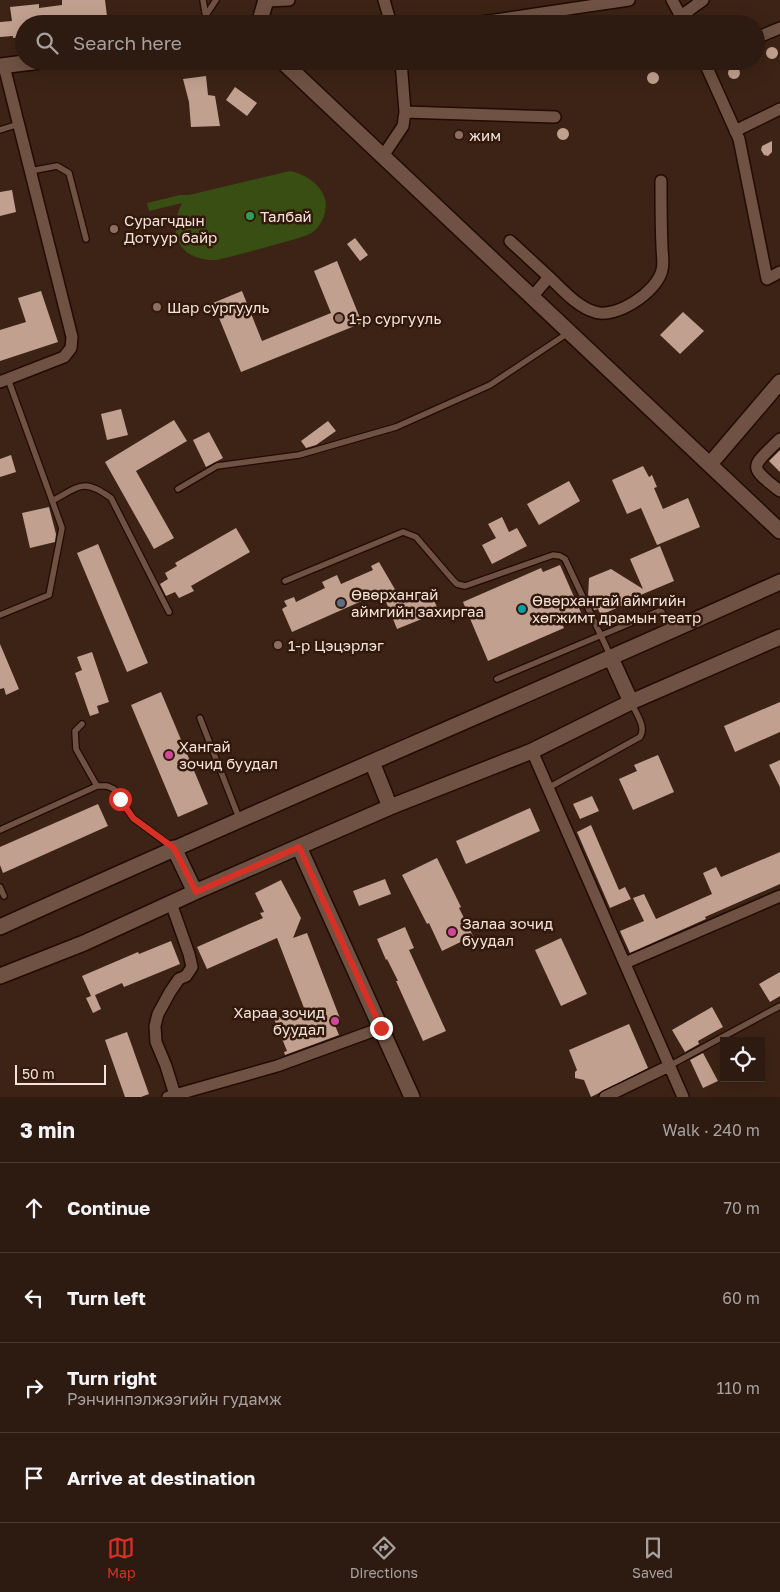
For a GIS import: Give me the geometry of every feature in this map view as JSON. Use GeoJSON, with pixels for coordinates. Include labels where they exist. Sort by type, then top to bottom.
{"type":"FeatureCollection","features":[{"type":"Feature","properties":{"kind":"main road"},"geometry":{"type":"LineString","coordinates":[[262,15],[266,0]]}},
{"type":"Feature","properties":{"kind":"main road"},"geometry":{"type":"LineString","coordinates":[[2,66],[15,64]]}},
{"type":"Feature","properties":{"kind":"main road"},"geometry":{"type":"LineString","coordinates":[[292,70],[780,531]]}},
{"type":"Feature","properties":{"kind":"main road"},"geometry":{"type":"LineString","coordinates":[[710,464],[780,382]]}},
{"type":"Feature","properties":{"kind":"main road"},"geometry":{"type":"LineString","coordinates":[[0,927],[174,848],[611,658],[780,582]]}},
{"type":"Feature","properties":{"kind":"main road"},"geometry":{"type":"LineString","coordinates":[[1,975],[84,943],[390,807],[532,751],[631,702],[780,637]]}},
{"type":"Feature","properties":{"kind":"main road"},"geometry":{"type":"LineString","coordinates":[[611,658],[631,702]]}},
{"type":"Feature","properties":{"kind":"main road"},"geometry":{"type":"LineString","coordinates":[[372,762],[390,807]]}},
{"type":"Feature","properties":{"kind":"main road"},"geometry":{"type":"LineString","coordinates":[[299,847],[412,1097]]}},
{"type":"Feature","properties":{"kind":"main road"},"geometry":{"type":"LineString","coordinates":[[174,848],[196,892]]}},
{"type":"Feature","properties":{"kind":"street"},"geometry":{"type":"LineString","coordinates":[[266,0],[289,0]]}},
{"type":"Feature","properties":{"kind":"street"},"geometry":{"type":"LineString","coordinates":[[384,0],[388,15]]}},
{"type":"Feature","properties":{"kind":"street"},"geometry":{"type":"LineString","coordinates":[[528,15],[629,0]]}},
{"type":"Feature","properties":{"kind":"street"},"geometry":{"type":"LineString","coordinates":[[672,0],[680,15]]}},
{"type":"Feature","properties":{"kind":"street"},"geometry":{"type":"LineString","coordinates":[[688,15],[703,0]]}},
{"type":"Feature","properties":{"kind":"street"},"geometry":{"type":"LineString","coordinates":[[765,34],[780,28]]}},
{"type":"Feature","properties":{"kind":"street"},"geometry":{"type":"LineString","coordinates":[[2,66],[19,124],[72,337],[71,348],[64,357],[4,380]]}},
{"type":"Feature","properties":{"kind":"street"},"geometry":{"type":"LineString","coordinates":[[383,156],[403,126],[405,112],[402,70]]}},
{"type":"Feature","properties":{"kind":"street"},"geometry":{"type":"LineString","coordinates":[[708,70],[739,139],[767,279],[780,272]]}},
{"type":"Feature","properties":{"kind":"street"},"geometry":{"type":"LineString","coordinates":[[735,132],[780,109]]}},
{"type":"Feature","properties":{"kind":"street"},"geometry":{"type":"LineString","coordinates":[[405,112],[555,117]]}},
{"type":"Feature","properties":{"kind":"street"},"geometry":{"type":"LineString","coordinates":[[510,241],[576,302],[594,312],[610,312],[634,302],[644,295],[654,285],[662,271],[661,181]]}},
{"type":"Feature","properties":{"kind":"street"},"geometry":{"type":"LineString","coordinates":[[532,297],[549,277]]}},
{"type":"Feature","properties":{"kind":"street"},"geometry":{"type":"LineString","coordinates":[[780,439],[759,460],[756,468],[763,478],[780,491]]}},
{"type":"Feature","properties":{"kind":"street"},"geometry":{"type":"LineString","coordinates":[[532,751],[683,1097]]}},
{"type":"Feature","properties":{"kind":"street"},"geometry":{"type":"LineString","coordinates":[[625,964],[780,896]]}},
{"type":"Feature","properties":{"kind":"street"},"geometry":{"type":"LineString","coordinates":[[172,903],[190,954],[192,967],[186,976],[178,980],[170,992],[158,1014],[155,1026],[156,1042],[166,1066],[171,1096],[189,1094],[277,1066],[381,1028]]}},
{"type":"Feature","properties":{"kind":"street"},"geometry":{"type":"LineString","coordinates":[[606,1097],[670,1066]]}},
{"type":"Feature","properties":{"kind":"lane"},"geometry":{"type":"LineString","coordinates":[[203,0],[206,15]]}},
{"type":"Feature","properties":{"kind":"lane"},"geometry":{"type":"LineString","coordinates":[[207,15],[216,0]]}},
{"type":"Feature","properties":{"kind":"lane"},"geometry":{"type":"LineString","coordinates":[[0,130],[19,124]]}},
{"type":"Feature","properties":{"kind":"lane"},"geometry":{"type":"LineString","coordinates":[[30,171],[57,166],[69,173],[86,239]]}},
{"type":"Feature","properties":{"kind":"lane"},"geometry":{"type":"LineString","coordinates":[[178,488],[217,466],[298,455],[396,428],[490,385],[569,332]]}},
{"type":"Feature","properties":{"kind":"lane"},"geometry":{"type":"LineString","coordinates":[[0,615],[49,595],[62,528],[4,380]]}},
{"type":"Feature","properties":{"kind":"lane"},"geometry":{"type":"LineString","coordinates":[[52,501],[81,486],[96,487],[111,498],[169,612]]}},
{"type":"Feature","properties":{"kind":"lane"},"geometry":{"type":"LineString","coordinates":[[285,581],[403,532],[416,536],[453,580],[465,586],[554,555],[560,556],[565,559],[611,658]]}},
{"type":"Feature","properties":{"kind":"lane"},"geometry":{"type":"LineString","coordinates":[[497,679],[659,611],[662,612],[670,632]]}},
{"type":"Feature","properties":{"kind":"lane"},"geometry":{"type":"LineString","coordinates":[[548,788],[640,737],[642,728],[631,702]]}},
{"type":"Feature","properties":{"kind":"lane"},"geometry":{"type":"LineString","coordinates":[[200,718],[240,820]]}},
{"type":"Feature","properties":{"kind":"lane"},"geometry":{"type":"LineString","coordinates":[[82,724],[75,731],[76,749],[97,786]]}},
{"type":"Feature","properties":{"kind":"lane"},"geometry":{"type":"LineString","coordinates":[[0,830],[97,786],[107,786],[114,789],[133,818],[174,848]]}},
{"type":"Feature","properties":{"kind":"lane"},"geometry":{"type":"LineString","coordinates":[[0,887],[4,896]]}},
{"type":"Feature","properties":{"kind":"lane"},"geometry":{"type":"LineString","coordinates":[[670,1066],[780,1006]]}},
{"type":"Feature","properties":{"kind":"green space","name":"Талбай"},"geometry":{"type":"Polygon","coordinates":[[[290,171],[300,174],[314,183],[324,196],[326,206],[319,226],[311,233],[296,239],[217,260],[204,259],[185,251],[176,235],[177,215],[182,203],[149,211],[147,203],[290,171]]]}},
{"type":"Feature","properties":{"kind":"building"},"geometry":{"type":"Polygon","coordinates":[[[62,0],[105,0],[107,15],[15,15],[15,38],[13,36],[0,37],[0,22],[12,21],[10,7],[39,4],[39,8],[62,5],[62,0]]]}},
{"type":"Feature","properties":{"kind":"building"},"geometry":{"type":"Polygon","coordinates":[[[772,47],[778,53],[772,59],[766,53],[772,47]]]}},
{"type":"Feature","properties":{"kind":"building"},"geometry":{"type":"Polygon","coordinates":[[[730,70],[739,71],[738,77],[734,79],[728,73],[730,70]]]}},
{"type":"Feature","properties":{"kind":"building"},"geometry":{"type":"Polygon","coordinates":[[[653,72],[659,78],[653,84],[647,78],[653,72]]]}},
{"type":"Feature","properties":{"kind":"building"},"geometry":{"type":"Polygon","coordinates":[[[206,76],[208,95],[215,96],[220,126],[191,127],[189,102],[183,79],[206,76]]]}},
{"type":"Feature","properties":{"kind":"building"},"geometry":{"type":"Polygon","coordinates":[[[235,87],[257,103],[247,116],[226,100],[235,87]]]}},
{"type":"Feature","properties":{"kind":"building"},"geometry":{"type":"Polygon","coordinates":[[[563,128],[569,134],[563,140],[557,134],[563,128]]]}},
{"type":"Feature","properties":{"kind":"building"},"geometry":{"type":"Polygon","coordinates":[[[772,141],[772,152],[768,156],[764,155],[761,150],[762,146],[772,141]]]}},
{"type":"Feature","properties":{"kind":"building"},"geometry":{"type":"Polygon","coordinates":[[[12,190],[16,212],[0,216],[0,192],[12,190]]]}},
{"type":"Feature","properties":{"kind":"building"},"geometry":{"type":"Polygon","coordinates":[[[355,238],[368,255],[360,261],[347,244],[355,238]]]}},
{"type":"Feature","properties":{"kind":"building","name":"1-р сургууль"},"geometry":{"type":"Polygon","coordinates":[[[337,261],[362,323],[241,372],[213,303],[242,291],[262,341],[331,313],[314,271],[337,261]]]}},
{"type":"Feature","properties":{"kind":"building"},"geometry":{"type":"Polygon","coordinates":[[[41,291],[58,342],[0,361],[0,330],[26,322],[18,298],[41,291]]]}},
{"type":"Feature","properties":{"kind":"building"},"geometry":{"type":"Polygon","coordinates":[[[683,312],[704,331],[680,354],[660,335],[683,312]]]}},
{"type":"Feature","properties":{"kind":"building"},"geometry":{"type":"Polygon","coordinates":[[[121,409],[128,435],[107,440],[101,414],[121,409]]]}},
{"type":"Feature","properties":{"kind":"building"},"geometry":{"type":"Polygon","coordinates":[[[174,420],[187,441],[136,471],[174,538],[154,549],[105,462],[174,420]]]}},
{"type":"Feature","properties":{"kind":"building"},"geometry":{"type":"Polygon","coordinates":[[[328,421],[336,431],[316,445],[306,448],[301,441],[328,421]]]}},
{"type":"Feature","properties":{"kind":"building"},"geometry":{"type":"Polygon","coordinates":[[[209,432],[223,458],[206,467],[193,440],[209,432]]]}},
{"type":"Feature","properties":{"kind":"building"},"geometry":{"type":"Polygon","coordinates":[[[780,450],[780,472],[769,461],[780,450]]]}},
{"type":"Feature","properties":{"kind":"building"},"geometry":{"type":"Polygon","coordinates":[[[11,455],[16,472],[0,477],[0,459],[11,455]]]}},
{"type":"Feature","properties":{"kind":"building"},"geometry":{"type":"Polygon","coordinates":[[[643,466],[649,477],[652,475],[657,487],[654,488],[663,509],[688,498],[700,527],[657,545],[641,508],[627,514],[612,480],[643,466]]]}},
{"type":"Feature","properties":{"kind":"building"},"geometry":{"type":"Polygon","coordinates":[[[569,481],[580,501],[539,525],[527,504],[569,481]]]}},
{"type":"Feature","properties":{"kind":"building"},"geometry":{"type":"Polygon","coordinates":[[[49,507],[56,534],[55,542],[30,548],[22,513],[49,507]]]}},
{"type":"Feature","properties":{"kind":"building"},"geometry":{"type":"Polygon","coordinates":[[[502,517],[509,532],[517,528],[527,546],[492,564],[482,545],[496,538],[488,524],[502,517]]]}},
{"type":"Feature","properties":{"kind":"building"},"geometry":{"type":"Polygon","coordinates":[[[236,528],[250,552],[191,586],[194,591],[179,598],[175,592],[166,596],[160,584],[168,579],[165,573],[177,566],[175,563],[236,528]]]}},
{"type":"Feature","properties":{"kind":"building"},"geometry":{"type":"Polygon","coordinates":[[[98,544],[148,663],[127,672],[77,553],[98,544]]]}},
{"type":"Feature","properties":{"kind":"building"},"geometry":{"type":"Polygon","coordinates":[[[660,546],[674,581],[631,599],[632,601],[601,615],[598,609],[594,610],[588,597],[589,578],[611,569],[643,589],[630,559],[660,546]]]}},
{"type":"Feature","properties":{"kind":"building","name":"Өвөрхангай аймгийн захиргаа"},"geometry":{"type":"Polygon","coordinates":[[[379,562],[403,603],[430,591],[439,612],[397,629],[382,592],[292,632],[282,609],[287,606],[284,601],[294,597],[296,602],[325,588],[322,582],[337,575],[341,584],[373,570],[371,566],[379,562]]]}},
{"type":"Feature","properties":{"kind":"building","name":"Өвөрхангай аймгийн хөгжимт драмын театр"},"geometry":{"type":"Polygon","coordinates":[[[560,565],[582,615],[562,624],[564,628],[488,661],[463,602],[541,568],[543,572],[560,565]]]}},
{"type":"Feature","properties":{"kind":"building"},"geometry":{"type":"Polygon","coordinates":[[[0,644],[19,689],[6,695],[4,688],[0,689],[0,644]]]}},
{"type":"Feature","properties":{"kind":"building"},"geometry":{"type":"Polygon","coordinates":[[[92,652],[109,702],[97,706],[99,713],[90,716],[75,673],[82,670],[77,657],[92,652]]]}},
{"type":"Feature","properties":{"kind":"building","name":"Хангай зочид буудал"},"geometry":{"type":"Polygon","coordinates":[[[161,692],[208,804],[178,817],[131,705],[161,692]]]}},
{"type":"Feature","properties":{"kind":"building"},"geometry":{"type":"Polygon","coordinates":[[[780,702],[780,732],[735,752],[724,726],[780,702]]]}},
{"type":"Feature","properties":{"kind":"building"},"geometry":{"type":"Polygon","coordinates":[[[658,755],[674,792],[633,810],[619,779],[637,771],[634,765],[658,755]]]}},
{"type":"Feature","properties":{"kind":"building"},"geometry":{"type":"Polygon","coordinates":[[[780,760],[780,787],[769,765],[780,760]]]}},
{"type":"Feature","properties":{"kind":"building"},"geometry":{"type":"Polygon","coordinates":[[[592,796],[599,811],[580,819],[573,804],[592,796]]]}},
{"type":"Feature","properties":{"kind":"building"},"geometry":{"type":"Polygon","coordinates":[[[98,804],[108,826],[3,873],[0,865],[0,847],[98,804]]]}},
{"type":"Feature","properties":{"kind":"building"},"geometry":{"type":"Polygon","coordinates":[[[530,808],[540,831],[466,864],[456,841],[530,808]]]}},
{"type":"Feature","properties":{"kind":"building"},"geometry":{"type":"Polygon","coordinates":[[[591,825],[619,890],[625,887],[631,899],[610,908],[577,832],[591,825]]]}},
{"type":"Feature","properties":{"kind":"building"},"geometry":{"type":"Polygon","coordinates":[[[780,852],[780,884],[630,953],[620,931],[644,921],[633,898],[644,894],[656,919],[712,894],[703,873],[716,867],[721,877],[780,852]]]}},
{"type":"Feature","properties":{"kind":"building"},"geometry":{"type":"Polygon","coordinates":[[[437,858],[473,936],[442,951],[429,923],[427,924],[402,875],[437,858]]]}},
{"type":"Feature","properties":{"kind":"building"},"geometry":{"type":"Polygon","coordinates":[[[385,879],[391,894],[359,906],[353,891],[385,879]]]}},
{"type":"Feature","properties":{"kind":"building"},"geometry":{"type":"Polygon","coordinates":[[[281,880],[301,918],[293,938],[307,933],[341,1021],[334,1023],[339,1035],[285,1055],[284,1052],[287,1051],[274,1019],[304,1008],[277,938],[207,969],[197,947],[263,918],[260,913],[264,912],[255,893],[281,880]]]}},
{"type":"Feature","properties":{"kind":"building"},"geometry":{"type":"Polygon","coordinates":[[[405,927],[414,948],[409,950],[446,1031],[423,1041],[396,981],[398,981],[377,939],[405,927]]]}},
{"type":"Feature","properties":{"kind":"building"},"geometry":{"type":"Polygon","coordinates":[[[561,938],[587,994],[561,1006],[535,950],[561,938]]]}},
{"type":"Feature","properties":{"kind":"building"},"geometry":{"type":"Polygon","coordinates":[[[171,941],[180,964],[124,987],[122,983],[95,995],[101,1009],[93,1013],[86,998],[91,996],[82,976],[138,952],[139,954],[171,941]]]}},
{"type":"Feature","properties":{"kind":"building"},"geometry":{"type":"Polygon","coordinates":[[[780,972],[780,996],[770,1002],[759,984],[780,972]]]}},
{"type":"Feature","properties":{"kind":"building"},"geometry":{"type":"Polygon","coordinates":[[[712,1007],[723,1027],[698,1041],[699,1044],[685,1052],[672,1030],[712,1007]]]}},
{"type":"Feature","properties":{"kind":"building"},"geometry":{"type":"Polygon","coordinates":[[[629,1024],[648,1068],[591,1097],[584,1080],[575,1078],[577,1070],[569,1050],[629,1024]]]}},
{"type":"Feature","properties":{"kind":"building"},"geometry":{"type":"Polygon","coordinates":[[[127,1032],[149,1094],[141,1097],[125,1097],[105,1040],[127,1032]]]}},
{"type":"Feature","properties":{"kind":"building"},"geometry":{"type":"Polygon","coordinates":[[[703,1053],[718,1081],[703,1088],[690,1060],[703,1053]]]}},
{"type":"Feature","properties":{"kind":"place","name":"жим"},"geometry":{"type":"Point","coordinates":[459,135]}},
{"type":"Feature","properties":{"kind":"place","name":"Талбай"},"geometry":{"type":"Point","coordinates":[250,216]}},
{"type":"Feature","properties":{"kind":"place","name":"Сурагчдын Дотуур байр"},"geometry":{"type":"Point","coordinates":[114,229]}},
{"type":"Feature","properties":{"kind":"place","name":"Шар сургууль"},"geometry":{"type":"Point","coordinates":[157,307]}},
{"type":"Feature","properties":{"kind":"place","name":"1-р сургууль"},"geometry":{"type":"Point","coordinates":[339,318]}},
{"type":"Feature","properties":{"kind":"place","name":"Өвөрхангай аймгийн захиргаа"},"geometry":{"type":"Point","coordinates":[341,603]}},
{"type":"Feature","properties":{"kind":"place","name":"Өвөрхангай аймгийн хөгжимт драмын театр"},"geometry":{"type":"Point","coordinates":[522,609]}},
{"type":"Feature","properties":{"kind":"place","name":"1-р Цэцэрлэг"},"geometry":{"type":"Point","coordinates":[278,645]}},
{"type":"Feature","properties":{"kind":"place","name":"Хангай зочид буудал"},"geometry":{"type":"Point","coordinates":[169,755]}},
{"type":"Feature","properties":{"kind":"place","name":"Залаа зочид буудал"},"geometry":{"type":"Point","coordinates":[452,932]}},
{"type":"Feature","properties":{"kind":"place","name":"Хараа зочид буудал"},"geometry":{"type":"Point","coordinates":[335,1021]}},
{"type":"Feature","properties":{"kind":"route"},"geometry":{"type":"LineString","coordinates":[[120,799],[133,818],[174,848],[196,892],[299,847],[381,1028]]}}]}
